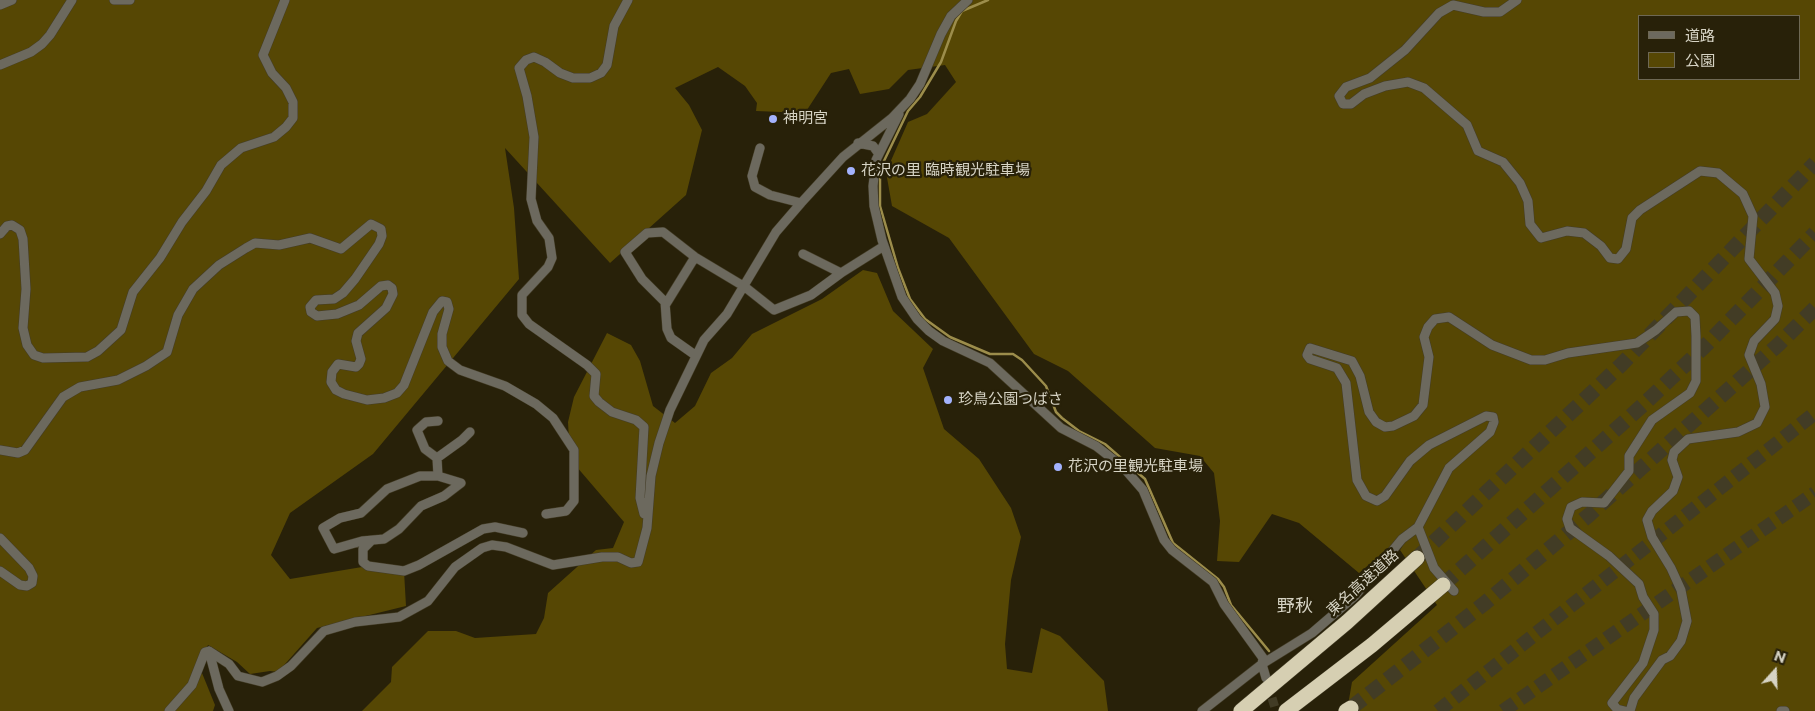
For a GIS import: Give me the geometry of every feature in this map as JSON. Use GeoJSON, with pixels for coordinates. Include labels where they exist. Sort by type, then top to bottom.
{"type":"FeatureCollection","features":[{"type":"Feature","properties":{"kind":"highway","name":"東名高速道路"},"geometry":{"type":"LineString","coordinates":[[1241,711],[1332,635],[1417,558]]}},
{"type":"Feature","properties":{"kind":"highway"},"geometry":{"type":"LineString","coordinates":[[1286,711],[1448,588]]}},
{"type":"Feature","properties":{"kind":"street"},"geometry":{"type":"LineString","coordinates":[[0,5],[12,0]]}},
{"type":"Feature","properties":{"kind":"street"},"geometry":{"type":"LineString","coordinates":[[0,65],[31,52],[42,44],[50,35],[72,0]]}},
{"type":"Feature","properties":{"kind":"street"},"geometry":{"type":"LineString","coordinates":[[114,0],[130,0]]}},
{"type":"Feature","properties":{"kind":"street"},"geometry":{"type":"LineString","coordinates":[[0,234],[7,226],[12,225],[20,230],[23,240],[26,289],[23,328],[27,345],[34,355],[42,358],[87,357],[98,351],[121,330],[133,292],[160,258],[182,222],[206,191],[221,165],[241,148],[274,137],[293,118],[293,102],[286,88],[272,72],[263,55],[285,0]]}},
{"type":"Feature","properties":{"kind":"street"},"geometry":{"type":"LineString","coordinates":[[628,0],[614,26],[608,65],[601,73],[590,78],[573,78],[560,73],[545,62],[534,57],[526,60],[519,68],[527,96],[534,137],[531,199],[537,220],[549,238],[552,258],[548,267],[522,295],[522,315],[529,324],[596,374],[594,396],[599,402],[612,412],[636,420],[644,427],[640,498],[647,528]]}},
{"type":"Feature","properties":{"kind":"street"},"geometry":{"type":"LineString","coordinates":[[968,0],[951,16],[920,84],[901,109],[879,155],[873,186],[874,206],[884,246],[902,297],[917,320],[929,331],[943,341],[990,363],[1061,428],[1108,454],[1136,479],[1143,490],[1164,540],[1172,550],[1213,582],[1224,604],[1262,658],[1266,678]]}},
{"type":"Feature","properties":{"kind":"street"},"geometry":{"type":"LineString","coordinates":[[1517,0],[1500,12],[1484,12],[1453,5],[1439,13],[1405,50],[1370,78],[1346,87],[1339,96],[1343,104],[1351,104],[1364,94],[1385,86],[1408,82],[1424,88],[1467,124],[1478,151],[1503,162],[1520,183],[1528,201],[1530,224],[1541,238],[1567,231],[1584,233],[1601,246],[1610,258],[1618,259],[1626,248],[1632,218],[1640,210],[1700,171],[1718,173],[1743,194],[1753,216],[1749,259],[1774,293],[1778,306],[1775,318],[1754,341],[1748,355],[1760,384],[1765,407],[1757,423],[1738,432],[1688,439],[1674,452],[1672,460],[1678,477],[1673,491],[1652,511],[1647,520],[1652,537],[1671,568],[1681,590],[1687,621],[1681,641],[1670,656],[1662,660],[1634,698],[1630,711]]}},
{"type":"Feature","properties":{"kind":"street"},"geometry":{"type":"LineString","coordinates":[[209,651],[229,664],[238,676],[262,682],[277,676],[290,666],[324,631],[355,622],[399,617],[428,601],[455,567],[482,548],[492,545],[506,547],[553,565],[618,557],[631,563],[638,562],[647,528],[651,476],[659,443],[670,410],[704,340],[728,314],[776,232],[858,143],[901,109]]}},
{"type":"Feature","properties":{"kind":"street"},"geometry":{"type":"LineString","coordinates":[[858,143],[873,146],[879,155],[888,160]]}},
{"type":"Feature","properties":{"kind":"street"},"geometry":{"type":"LineString","coordinates":[[760,148],[752,176],[755,187],[770,195],[801,203]]}},
{"type":"Feature","properties":{"kind":"street"},"geometry":{"type":"LineString","coordinates":[[0,450],[18,453],[25,450],[51,411],[69,394],[80,387],[118,380],[146,366],[167,352],[178,314],[193,289],[219,265],[254,243],[279,244],[310,238],[341,249],[371,224],[380,229],[382,236],[379,244],[343,293],[334,299],[316,300],[310,307],[311,312],[317,316],[337,314],[359,305],[381,286],[388,285],[392,288],[393,294],[386,308],[358,333],[356,341],[361,359],[359,364],[356,367],[338,364],[332,372],[330,382],[336,390],[344,394],[367,400],[397,394],[404,385],[433,312],[442,301],[447,302],[450,309],[442,334],[442,347],[448,361],[460,370],[505,386],[536,404],[553,418],[574,450],[574,501],[566,511],[546,514]]}},
{"type":"Feature","properties":{"kind":"street"},"geometry":{"type":"LineString","coordinates":[[696,355],[671,338],[667,329],[666,304],[659,294],[642,279],[625,252],[647,233],[663,232],[695,256],[744,287],[774,310],[811,295],[841,273],[884,246]]}},
{"type":"Feature","properties":{"kind":"street"},"geometry":{"type":"LineString","coordinates":[[803,254],[841,273]]}},
{"type":"Feature","properties":{"kind":"street"},"geometry":{"type":"LineString","coordinates":[[666,304],[695,256]]}},
{"type":"Feature","properties":{"kind":"street"},"geometry":{"type":"LineString","coordinates":[[1202,711],[1262,664],[1312,633],[1355,596],[1402,539],[1418,527],[1449,468],[1490,432],[1494,422],[1493,417],[1486,416],[1429,445],[1410,460],[1385,496],[1377,501],[1366,496],[1357,480],[1346,383],[1337,368],[1310,359],[1307,355],[1310,348],[1352,361],[1360,376],[1370,412],[1376,422],[1385,427],[1392,426],[1414,416],[1423,405],[1429,357],[1424,337],[1428,326],[1435,319],[1448,317],[1492,345],[1531,360],[1545,360],[1568,353],[1637,343],[1656,330],[1676,312],[1689,311],[1695,317],[1696,336],[1696,381],[1690,393],[1652,420],[1629,456],[1629,471],[1604,503],[1582,502],[1571,507],[1567,519],[1570,528],[1609,556],[1639,584],[1643,597],[1654,614],[1654,630],[1643,663],[1612,703],[1617,709],[1625,711]]}},
{"type":"Feature","properties":{"kind":"street"},"geometry":{"type":"LineString","coordinates":[[438,421],[426,422],[418,430],[425,449],[437,458],[438,476]]}},
{"type":"Feature","properties":{"kind":"street"},"geometry":{"type":"LineString","coordinates":[[437,458],[470,432]]}},
{"type":"Feature","properties":{"kind":"street"},"geometry":{"type":"LineString","coordinates":[[420,476],[438,476],[460,483],[444,496],[421,506],[398,529],[384,539],[362,541],[334,549],[323,528],[340,518],[361,513],[387,489],[406,480],[420,476]]}},
{"type":"Feature","properties":{"kind":"street"},"geometry":{"type":"LineString","coordinates":[[371,541],[363,549],[363,562],[368,566],[404,571],[483,529],[495,527],[523,533]]}},
{"type":"Feature","properties":{"kind":"street"},"geometry":{"type":"LineString","coordinates":[[1418,527],[1434,568],[1448,588]]}},
{"type":"Feature","properties":{"kind":"street"},"geometry":{"type":"LineString","coordinates":[[0,538],[13,554],[30,568],[34,576],[32,583],[27,586],[20,585],[0,571]]}},
{"type":"Feature","properties":{"kind":"street"},"geometry":{"type":"LineString","coordinates":[[170,711],[192,685],[205,652],[209,651]]}},
{"type":"Feature","properties":{"kind":"street"},"geometry":{"type":"LineString","coordinates":[[209,651],[219,689],[229,711]]}},
{"type":"Feature","properties":{"kind":"green space"},"geometry":{"type":"Polygon","coordinates":[[[0,0],[1815,0],[1815,711],[1347,711],[1352,682],[1437,605],[1400,550],[1415,526],[1359,573],[1299,523],[1272,514],[1239,562],[1217,561],[1220,521],[1214,473],[1200,456],[1155,448],[1068,371],[1034,354],[949,238],[892,206],[886,172],[908,122],[927,114],[956,82],[945,65],[908,70],[889,89],[860,94],[849,69],[831,73],[805,113],[756,111],[757,103],[745,86],[718,67],[675,88],[689,105],[702,130],[686,195],[610,263],[505,148],[514,208],[519,279],[373,454],[290,513],[271,555],[290,579],[368,566],[404,571],[406,606],[317,628],[278,672],[270,671],[250,674],[237,662],[208,645],[188,688],[202,673],[215,705],[213,711],[0,711],[0,0]]]}},
{"type":"Feature","properties":{"kind":"green space"},"geometry":{"type":"Polygon","coordinates":[[[863,270],[877,273],[893,311],[933,349],[923,368],[944,429],[979,459],[1011,508],[1021,537],[1011,580],[1005,644],[1007,669],[1032,673],[1041,628],[1060,636],[1104,681],[1108,711],[362,711],[391,682],[392,667],[428,631],[456,631],[475,638],[536,634],[544,618],[548,593],[596,550],[613,548],[624,522],[570,459],[568,422],[574,397],[607,333],[631,345],[640,361],[653,406],[675,423],[695,406],[711,373],[732,358],[752,334],[822,299],[863,270]]]}},
{"type":"Feature","properties":{"kind":"waterway"},"geometry":{"type":"LineString","coordinates":[[988,0],[962,11],[956,21],[941,62],[920,97],[908,111],[883,163],[880,177],[880,206],[898,268],[910,299],[925,319],[950,337],[990,354],[1013,354],[1022,360],[1046,386],[1056,412],[1062,418],[1079,431],[1105,444],[1145,479],[1173,543],[1218,579],[1224,587],[1231,605],[1269,651]]}},
{"type":"Feature","properties":{"kind":"tunnel"},"geometry":{"type":"LineString","coordinates":[[1417,558],[1621,365],[1815,163]]}},
{"type":"Feature","properties":{"kind":"tunnel"},"geometry":{"type":"LineString","coordinates":[[1443,585],[1644,404],[1704,347],[1815,233]]}},
{"type":"Feature","properties":{"kind":"tunnel"},"geometry":{"type":"LineString","coordinates":[[1351,708],[1485,603],[1589,515],[1779,344],[1815,308]]}},
{"type":"Feature","properties":{"kind":"tunnel"},"geometry":{"type":"LineString","coordinates":[[1438,711],[1815,413]]}},
{"type":"Feature","properties":{"kind":"tunnel"},"geometry":{"type":"LineString","coordinates":[[1503,711],[1815,493]]}},
{"type":"Feature","properties":{"kind":"tunnel"},"geometry":{"type":"LineString","coordinates":[[1268,685],[1276,711]]}},
{"type":"Feature","properties":{"kind":"place","name":"神明宮"},"geometry":{"type":"Point","coordinates":[773,119]}},
{"type":"Feature","properties":{"kind":"place","name":"花沢の里 臨時観光駐車場"},"geometry":{"type":"Point","coordinates":[851,171]}},
{"type":"Feature","properties":{"kind":"place","name":"珍鳥公園つばさ"},"geometry":{"type":"Point","coordinates":[948,400]}},
{"type":"Feature","properties":{"kind":"place","name":"花沢の里観光駐車場"},"geometry":{"type":"Point","coordinates":[1058,467]}},
{"type":"Feature","properties":{"kind":"district","name":"野秋"},"geometry":{"type":"Point","coordinates":[1295,607]}}]}
